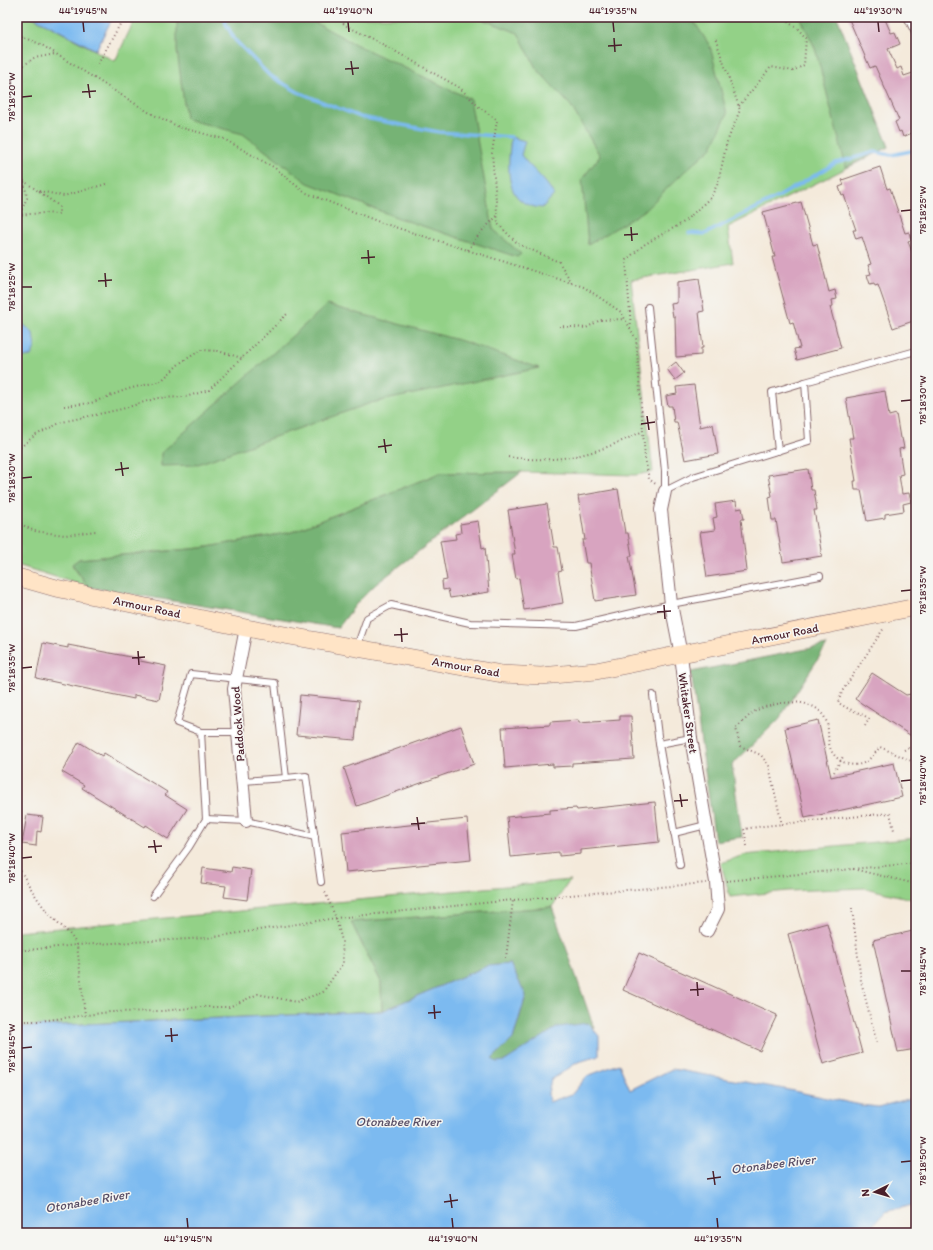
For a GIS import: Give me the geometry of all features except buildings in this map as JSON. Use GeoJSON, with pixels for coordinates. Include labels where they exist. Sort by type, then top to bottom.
{"type":"FeatureCollection","features":[{"type":"Feature","properties":{"kind":"main road","name":"Armour Road"},"geometry":{"type":"LineString","coordinates":[[17,576],[56,588],[246,628],[502,674],[541,676],[596,672],[916,607]]}},
{"type":"Feature","properties":{"kind":"street","name":"Whitaker Street"},"geometry":{"type":"LineString","coordinates":[[665,492],[661,510],[671,604],[681,655],[691,738],[716,882],[718,909],[707,931]]}},
{"type":"Feature","properties":{"kind":"street","name":"Paddock Wood"},"geometry":{"type":"LineString","coordinates":[[246,628],[234,689],[246,821]]}},
{"type":"Feature","properties":{"kind":"lane"},"geometry":{"type":"LineString","coordinates":[[907,17],[916,35]]}},
{"type":"Feature","properties":{"kind":"lane"},"geometry":{"type":"LineString","coordinates":[[648,307],[665,471],[665,492],[693,477],[778,450],[809,442],[805,382]]}},
{"type":"Feature","properties":{"kind":"lane"},"geometry":{"type":"LineString","coordinates":[[778,450],[772,392],[916,351]]}},
{"type":"Feature","properties":{"kind":"lane"},"geometry":{"type":"LineString","coordinates":[[357,648],[367,618],[391,605],[470,623],[576,626],[671,604],[820,576]]}},
{"type":"Feature","properties":{"kind":"lane"},"geometry":{"type":"LineString","coordinates":[[238,732],[201,732],[177,723],[191,674],[275,683],[286,778]]}},
{"type":"Feature","properties":{"kind":"lane"},"geometry":{"type":"LineString","coordinates":[[653,695],[659,744],[680,865]]}},
{"type":"Feature","properties":{"kind":"lane"},"geometry":{"type":"LineString","coordinates":[[153,896],[190,847],[206,819],[201,732]]}},
{"type":"Feature","properties":{"kind":"lane"},"geometry":{"type":"LineString","coordinates":[[659,744],[691,738]]}},
{"type":"Feature","properties":{"kind":"lane"},"geometry":{"type":"LineString","coordinates":[[243,781],[306,776],[321,882]]}},
{"type":"Feature","properties":{"kind":"lane"},"geometry":{"type":"LineString","coordinates":[[206,819],[246,821],[314,837]]}},
{"type":"Feature","properties":{"kind":"lane"},"geometry":{"type":"LineString","coordinates":[[674,833],[706,825]]}},
{"type":"Feature","properties":{"kind":"path"},"geometry":{"type":"LineString","coordinates":[[98,64],[124,17]]}},
{"type":"Feature","properties":{"kind":"path"},"geometry":{"type":"LineString","coordinates":[[338,17],[345,25],[386,46],[460,88],[480,107],[497,120],[492,153],[498,224],[518,244],[559,262],[572,284]]}},
{"type":"Feature","properties":{"kind":"path"},"geometry":{"type":"LineString","coordinates":[[739,106],[771,67],[793,71],[804,65],[806,38],[798,29],[781,17]]}},
{"type":"Feature","properties":{"kind":"path"},"geometry":{"type":"LineString","coordinates":[[17,35],[40,44],[150,113],[179,127],[224,139],[275,168],[304,192],[382,223],[584,287],[621,312],[636,339],[643,431],[649,479],[665,492]]}},
{"type":"Feature","properties":{"kind":"path"},"geometry":{"type":"LineString","coordinates":[[631,330],[626,260],[645,244],[684,222],[711,198],[718,183],[727,142],[740,110],[715,38]]}},
{"type":"Feature","properties":{"kind":"path"},"geometry":{"type":"LineString","coordinates":[[17,70],[34,58],[56,54]]}},
{"type":"Feature","properties":{"kind":"path"},"geometry":{"type":"LineString","coordinates":[[17,176],[59,206],[59,214],[20,213]]}},
{"type":"Feature","properties":{"kind":"path"},"geometry":{"type":"LineString","coordinates":[[17,215],[20,213],[27,198],[24,181]]}},
{"type":"Feature","properties":{"kind":"path"},"geometry":{"type":"LineString","coordinates":[[38,191],[64,196],[106,184]]}},
{"type":"Feature","properties":{"kind":"path"},"geometry":{"type":"LineString","coordinates":[[468,250],[480,233],[497,216]]}},
{"type":"Feature","properties":{"kind":"path"},"geometry":{"type":"LineString","coordinates":[[17,450],[34,436],[62,422],[122,409],[157,398],[185,397],[209,390],[287,314]]}},
{"type":"Feature","properties":{"kind":"path"},"geometry":{"type":"LineString","coordinates":[[559,326],[586,328],[600,320],[625,319]]}},
{"type":"Feature","properties":{"kind":"path"},"geometry":{"type":"LineString","coordinates":[[64,406],[91,403],[128,389],[161,381],[180,363],[201,350],[218,352],[242,358]]}},
{"type":"Feature","properties":{"kind":"path"},"geometry":{"type":"LineString","coordinates":[[508,457],[528,459],[565,459],[613,446],[643,431]]}},
{"type":"Feature","properties":{"kind":"path"},"geometry":{"type":"LineString","coordinates":[[17,522],[34,531],[65,535],[96,532]]}},
{"type":"Feature","properties":{"kind":"path"},"geometry":{"type":"LineString","coordinates":[[865,726],[869,719],[864,714],[846,709],[838,702],[843,690],[887,624]]}},
{"type":"Feature","properties":{"kind":"path"},"geometry":{"type":"LineString","coordinates":[[782,825],[769,766],[762,755],[740,746],[736,728],[756,711],[777,703],[807,704],[822,714],[828,725],[830,748],[840,761],[851,765],[867,762],[880,747],[916,763]]}},
{"type":"Feature","properties":{"kind":"path"},"geometry":{"type":"LineString","coordinates":[[904,750],[908,748],[916,752]]}},
{"type":"Feature","properties":{"kind":"path"},"geometry":{"type":"LineString","coordinates":[[834,772],[844,756]]}},
{"type":"Feature","properties":{"kind":"path"},"geometry":{"type":"LineString","coordinates":[[748,846],[744,829],[890,813],[894,830]]}},
{"type":"Feature","properties":{"kind":"path"},"geometry":{"type":"LineString","coordinates":[[17,951],[77,944],[207,938],[336,918],[512,900],[916,863]]}},
{"type":"Feature","properties":{"kind":"path"},"geometry":{"type":"LineString","coordinates":[[17,864],[36,896],[51,916],[71,934],[77,944],[85,1015]]}},
{"type":"Feature","properties":{"kind":"path"},"geometry":{"type":"LineString","coordinates":[[851,868],[916,884]]}},
{"type":"Feature","properties":{"kind":"path"},"geometry":{"type":"LineString","coordinates":[[17,1021],[200,1007],[229,1007],[258,994],[296,1002],[323,992],[342,963],[342,942],[336,918],[321,882]]}},
{"type":"Feature","properties":{"kind":"path"},"geometry":{"type":"LineString","coordinates":[[506,958],[510,931],[512,900]]}},
{"type":"Feature","properties":{"kind":"path"},"geometry":{"type":"LineString","coordinates":[[852,908],[861,981],[877,1044]]}},
{"type":"Feature","properties":{"kind":"green space"},"geometry":{"type":"Polygon","coordinates":[[[17,17],[33,17],[115,61],[136,17],[837,17],[889,147],[728,227],[733,263],[631,280],[653,472],[635,475],[522,472],[440,473],[292,532],[202,548],[79,559],[72,565],[88,587],[17,565],[17,17]]]}},
{"type":"Feature","properties":{"kind":"green space"},"geometry":{"type":"Polygon","coordinates":[[[177,17],[305,17],[355,44],[470,99],[493,229],[521,254],[517,257],[401,219],[308,183],[243,134],[186,119],[177,50],[177,17]]]}},
{"type":"Feature","properties":{"kind":"green space"},"geometry":{"type":"Polygon","coordinates":[[[476,17],[691,17],[710,46],[727,114],[712,147],[644,211],[588,245],[582,179],[600,156],[571,106],[536,68],[518,33],[476,17]]]}},
{"type":"Feature","properties":{"kind":"green space"},"geometry":{"type":"Polygon","coordinates":[[[800,17],[837,17],[889,147],[846,167],[815,48],[800,17]]]}},
{"type":"Feature","properties":{"kind":"green space"},"geometry":{"type":"Polygon","coordinates":[[[327,305],[462,341],[539,368],[371,403],[195,465],[161,466],[161,453],[327,305]]]}},
{"type":"Feature","properties":{"kind":"green space"},"geometry":{"type":"Polygon","coordinates":[[[522,472],[376,584],[357,603],[338,628],[88,587],[72,564],[79,559],[202,548],[292,532],[440,473],[522,472]]]}},
{"type":"Feature","properties":{"kind":"green space"},"geometry":{"type":"Polygon","coordinates":[[[827,645],[779,719],[732,765],[742,837],[715,841],[691,672],[827,645]]]}},
{"type":"Feature","properties":{"kind":"green space"},"geometry":{"type":"Polygon","coordinates":[[[916,838],[916,900],[865,888],[788,891],[730,897],[721,863],[744,855],[916,838]]]}},
{"type":"Feature","properties":{"kind":"green space"},"geometry":{"type":"Polygon","coordinates":[[[570,880],[552,907],[351,922],[381,982],[382,1011],[17,1027],[17,932],[570,880]]]}},
{"type":"Feature","properties":{"kind":"green space"},"geometry":{"type":"Polygon","coordinates":[[[552,907],[594,1028],[588,1023],[505,1061],[497,1063],[491,1059],[513,1039],[526,996],[510,964],[487,966],[382,1011],[381,982],[351,922],[552,907]]]}},
{"type":"Feature","properties":{"kind":"water"},"geometry":{"type":"Polygon","coordinates":[[[33,17],[113,17],[96,50],[33,17]]]}},
{"type":"Feature","properties":{"kind":"water"},"geometry":{"type":"Polygon","coordinates":[[[511,137],[525,141],[521,155],[547,184],[554,195],[542,208],[529,205],[520,200],[514,192],[510,182],[509,171],[511,137]]]}},
{"type":"Feature","properties":{"kind":"water"},"geometry":{"type":"Polygon","coordinates":[[[23,324],[33,333],[35,348],[31,356],[17,358],[17,326],[23,324]]]}},
{"type":"Feature","properties":{"kind":"water","name":"Otonabee River"},"geometry":{"type":"Polygon","coordinates":[[[510,964],[526,995],[513,1039],[492,1059],[497,1062],[505,1061],[558,1027],[588,1023],[599,1036],[599,1056],[578,1062],[551,1080],[548,1093],[549,1102],[572,1094],[587,1076],[619,1064],[630,1090],[672,1069],[878,1107],[916,1097],[916,1204],[885,1212],[866,1233],[17,1233],[17,1027],[382,1011],[487,966],[510,964]]]}},
{"type":"Feature","properties":{"kind":"waterway"},"geometry":{"type":"LineString","coordinates":[[225,17],[226,24],[235,40],[269,75],[298,92],[360,117],[439,132],[511,137]]}},
{"type":"Feature","properties":{"kind":"waterway"},"geometry":{"type":"LineString","coordinates":[[689,233],[705,234],[778,197],[836,163],[875,152],[891,155],[916,150]]}}]}
